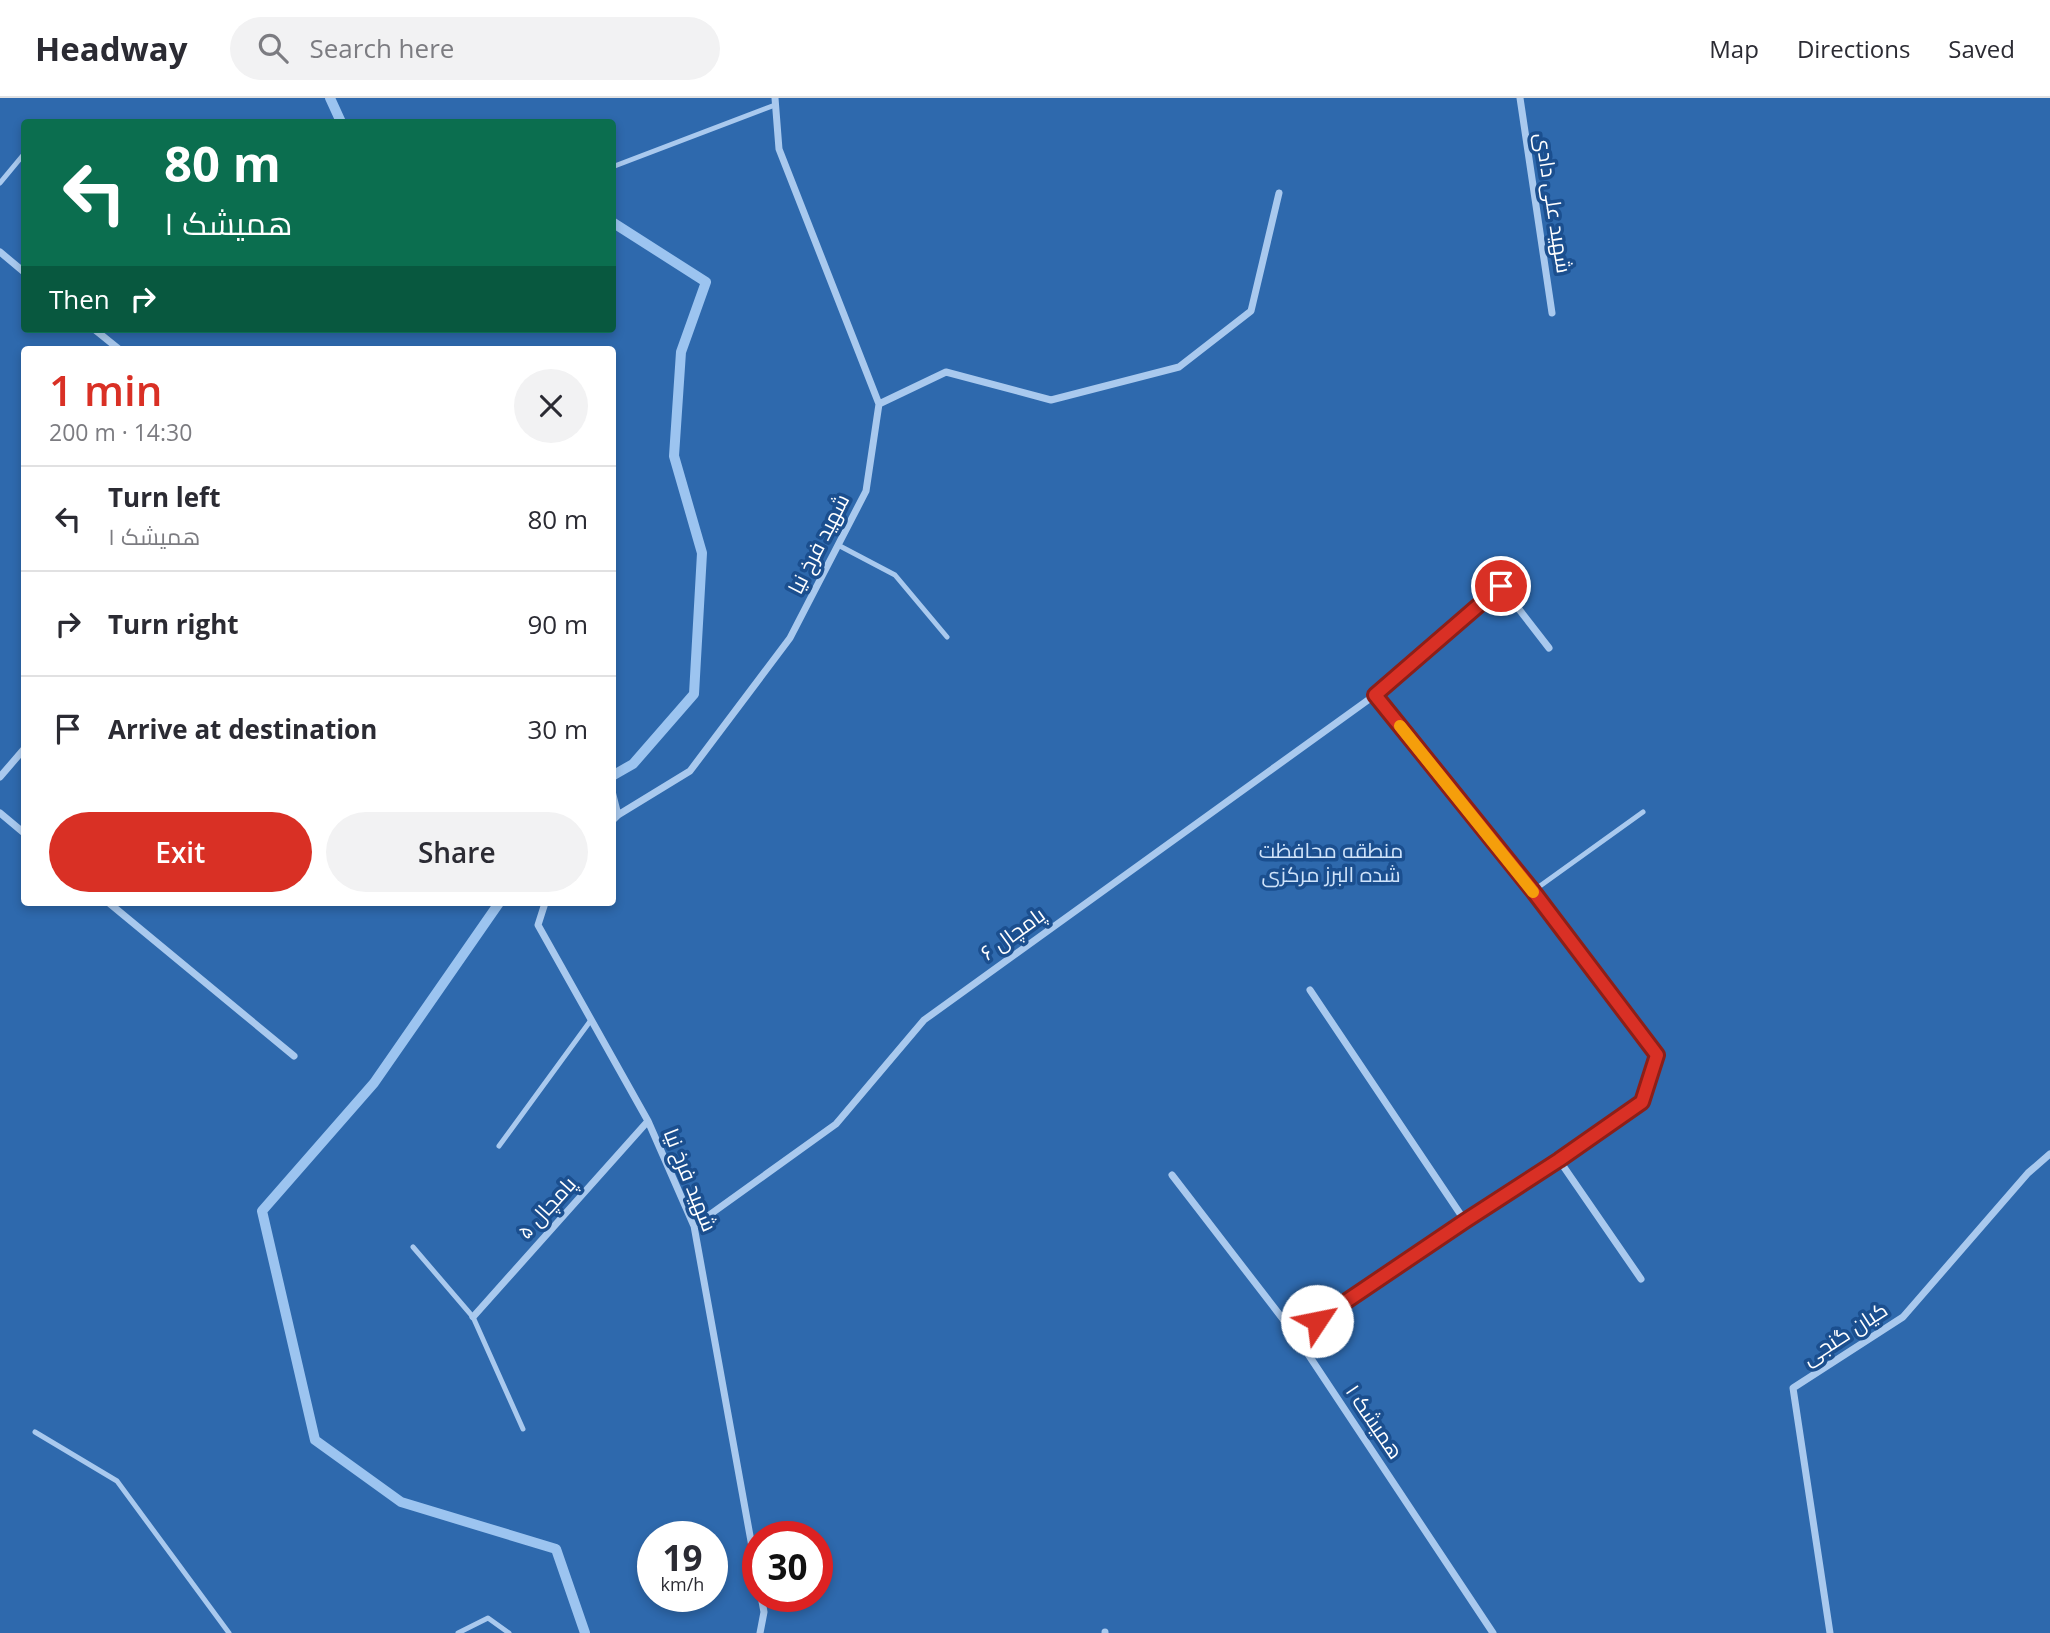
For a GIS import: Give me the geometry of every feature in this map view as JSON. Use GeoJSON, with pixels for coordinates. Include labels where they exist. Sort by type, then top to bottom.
{"type":"FeatureCollection","features":[{"type":"Feature","properties":{"kind":"street","name":"شهید علی دادی"},"geometry":{"type":"LineString","coordinates":[[1520,98],[1552,313]]}},
{"type":"Feature","properties":{"kind":"street","name":"شهید فرخ نیا"},"geometry":{"type":"LineString","coordinates":[[616,817],[690,771],[790,638],[866,491],[879,404],[779,149],[775,102]]}},
{"type":"Feature","properties":{"kind":"street"},"geometry":{"type":"LineString","coordinates":[[879,404],[946,372],[1051,400],[1179,367],[1251,311],[1279,193]]}},
{"type":"Feature","properties":{"kind":"street"},"geometry":{"type":"LineString","coordinates":[[0,252],[21,270]]}},
{"type":"Feature","properties":{"kind":"street"},"geometry":{"type":"LineString","coordinates":[[99,333],[115,346]]}},
{"type":"Feature","properties":{"kind":"street","name":"پامچال ۶"},"geometry":{"type":"LineString","coordinates":[[694,1226],[836,1124],[924,1020],[1375,695],[1501,586],[1549,648]]}},
{"type":"Feature","properties":{"kind":"street"},"geometry":{"type":"LineString","coordinates":[[1296,1336],[1642,1102],[1657,1055],[1533,891],[1375,695]]}},
{"type":"Feature","properties":{"kind":"street"},"geometry":{"type":"LineString","coordinates":[[0,777],[21,752]]}},
{"type":"Feature","properties":{"kind":"street"},"geometry":{"type":"LineString","coordinates":[[0,813],[21,830]]}},
{"type":"Feature","properties":{"kind":"street"},"geometry":{"type":"LineString","coordinates":[[113,906],[294,1056]]}},
{"type":"Feature","properties":{"kind":"street","name":"شهید فرخ نیا"},"geometry":{"type":"LineString","coordinates":[[544,906],[538,925],[648,1121],[694,1226],[747,1521]]}},
{"type":"Feature","properties":{"kind":"street"},"geometry":{"type":"LineString","coordinates":[[1310,990],[1465,1221]]}},
{"type":"Feature","properties":{"kind":"street","name":"پامچال ۵"},"geometry":{"type":"LineString","coordinates":[[473,1317],[648,1121]]}},
{"type":"Feature","properties":{"kind":"street","name":"کیان گنجی"},"geometry":{"type":"LineString","coordinates":[[1830,1633],[1793,1388],[1903,1317],[2028,1173],[2050,1154]]}},
{"type":"Feature","properties":{"kind":"street"},"geometry":{"type":"LineString","coordinates":[[1559,1160],[1641,1279]]}},
{"type":"Feature","properties":{"kind":"street","name":"همیشک ۱"},"geometry":{"type":"LineString","coordinates":[[1172,1175],[1296,1336],[1493,1633]]}},
{"type":"Feature","properties":{"kind":"street"},"geometry":{"type":"LineString","coordinates":[[761,1633],[764,1612]]}},
{"type":"Feature","properties":{"kind":"lane"},"geometry":{"type":"LineString","coordinates":[[616,165],[775,102]]}},
{"type":"Feature","properties":{"kind":"lane"},"geometry":{"type":"LineString","coordinates":[[0,183],[21,158]]}},
{"type":"Feature","properties":{"kind":"lane"},"geometry":{"type":"LineString","coordinates":[[838,545],[895,575],[947,637]]}},
{"type":"Feature","properties":{"kind":"lane"},"geometry":{"type":"LineString","coordinates":[[1533,891],[1643,812]]}},
{"type":"Feature","properties":{"kind":"lane"},"geometry":{"type":"LineString","coordinates":[[499,1146],[591,1020]]}},
{"type":"Feature","properties":{"kind":"lane"},"geometry":{"type":"LineString","coordinates":[[413,1247],[473,1317],[523,1429]]}},
{"type":"Feature","properties":{"kind":"lane"},"geometry":{"type":"LineString","coordinates":[[35,1432],[117,1481],[229,1633]]}},
{"type":"Feature","properties":{"kind":"lane"},"geometry":{"type":"LineString","coordinates":[[458,1633],[488,1618],[509,1633]]}},
{"type":"Feature","properties":{"kind":"green space","name":"منطقه محافظت شده البرز مرکزی"},"geometry":{"type":"Polygon","coordinates":[[[0,98],[2050,98],[2050,1633],[0,1633],[0,98]]]}},
{"type":"Feature","properties":{"kind":"waterway"},"geometry":{"type":"LineString","coordinates":[[330,98],[340,119]]}},
{"type":"Feature","properties":{"kind":"waterway"},"geometry":{"type":"LineString","coordinates":[[616,225],[706,282],[681,352],[674,456],[702,553],[694,694],[633,764],[616,774]]}},
{"type":"Feature","properties":{"kind":"waterway"},"geometry":{"type":"LineString","coordinates":[[497,906],[374,1083],[262,1211],[315,1440],[401,1502],[556,1549],[585,1633]]}},
{"type":"Feature","properties":{"kind":"slow traffic"},"geometry":{"type":"LineString","coordinates":[[1400,726],[1533,892]]}},
{"type":"Feature","properties":{"kind":"route"},"geometry":{"type":"LineString","coordinates":[[1317,1321],[1642,1102],[1657,1055],[1533,891],[1375,695],[1501,586]]}}]}
